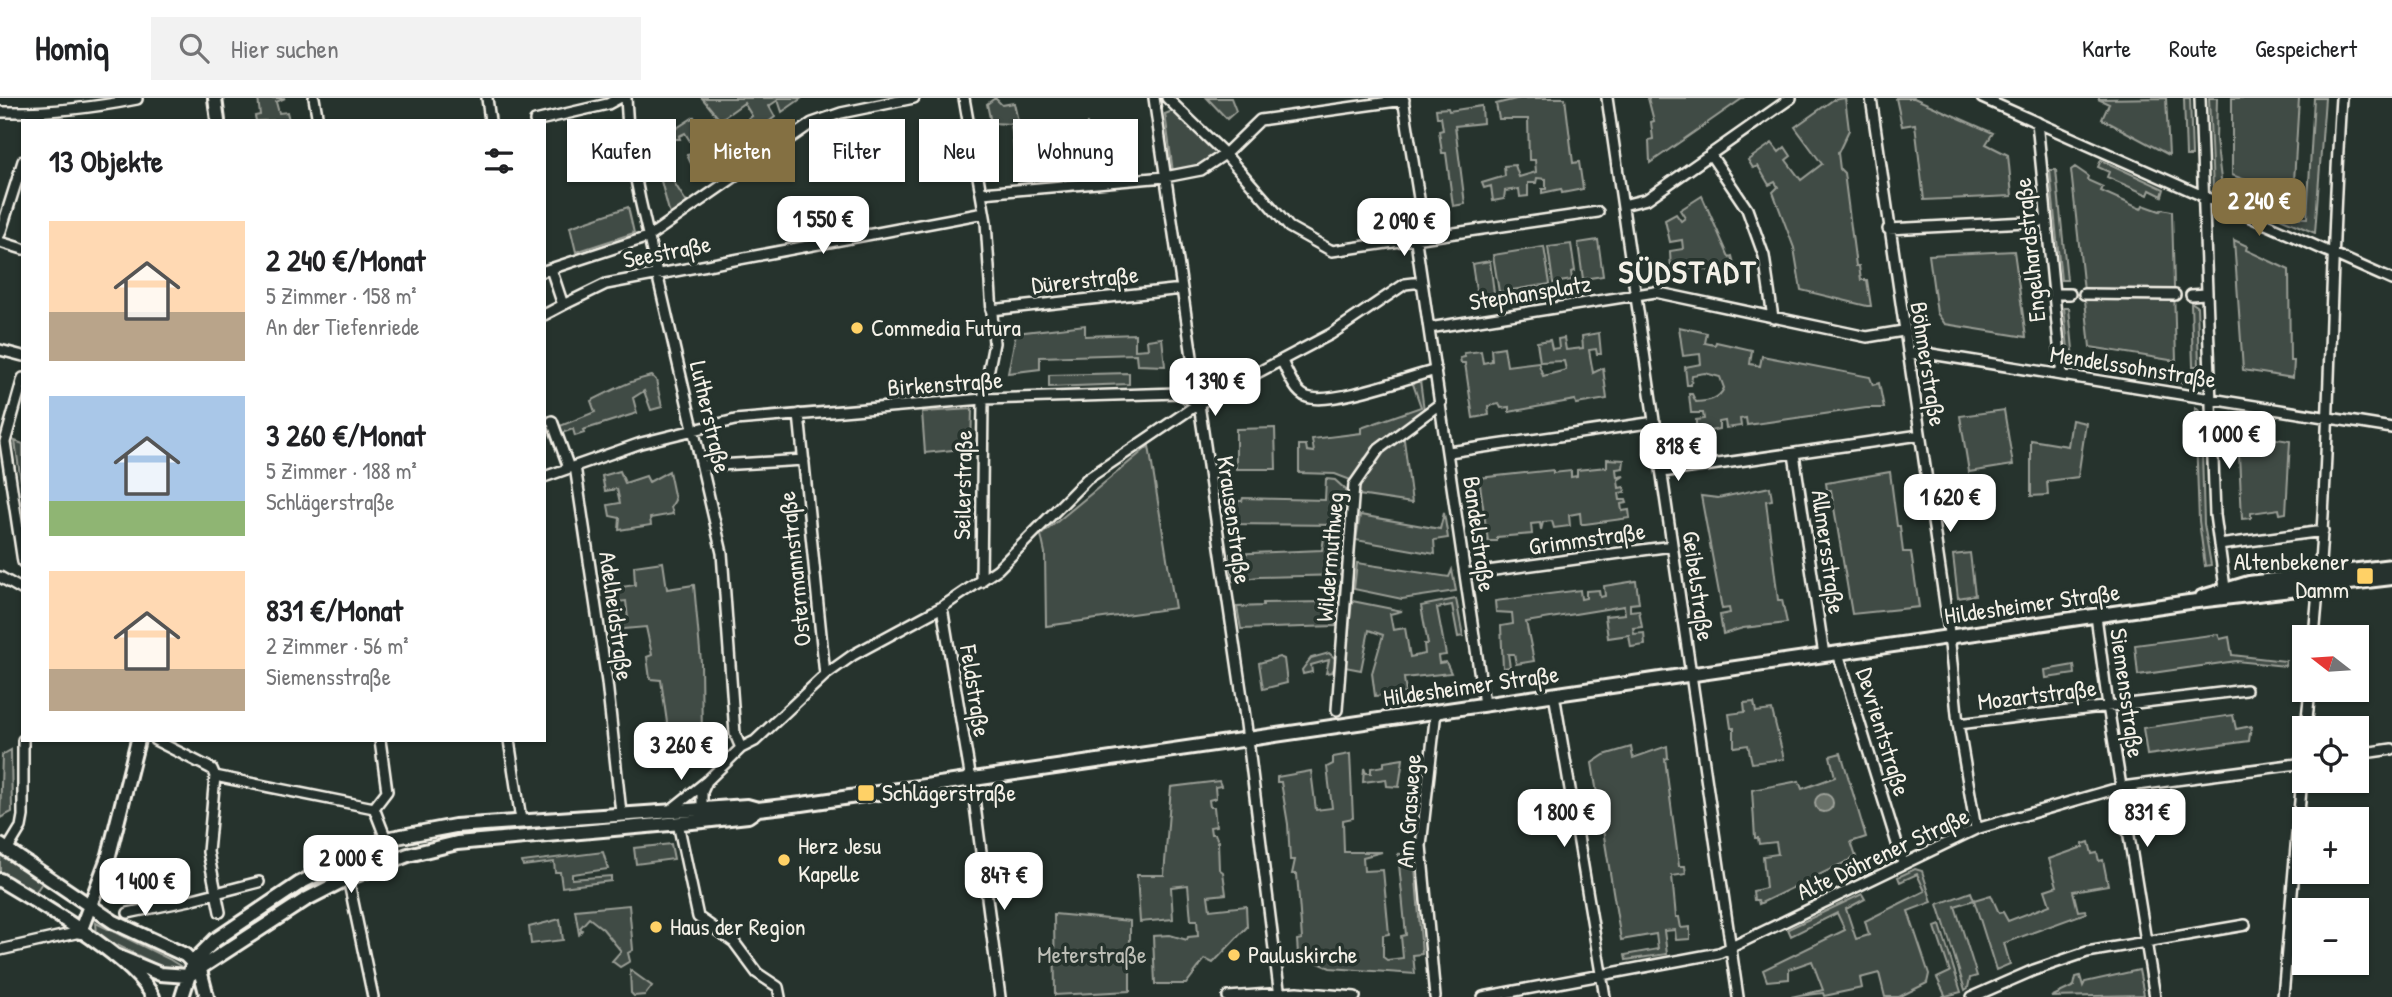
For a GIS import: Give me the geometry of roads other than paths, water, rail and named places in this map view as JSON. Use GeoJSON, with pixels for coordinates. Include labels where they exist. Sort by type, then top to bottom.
{"type":"FeatureCollection","features":[{"type":"Feature","properties":{"kind":"main road"},"geometry":{"type":"LineString","coordinates":[[215,98],[218,119]]}},
{"type":"Feature","properties":{"kind":"main road","name":"Hildesheimer Straße"},"geometry":{"type":"LineString","coordinates":[[197,966],[305,900],[348,878],[408,855],[457,843],[678,824],[703,814],[747,806],[758,809],[1247,740],[2189,602],[2392,566]]}},
{"type":"Feature","properties":{"kind":"main road","name":"Hildesheimer Straße"},"geometry":{"type":"LineString","coordinates":[[2189,602],[2225,588],[2319,579],[2392,578]]}},
{"type":"Feature","properties":{"kind":"main road"},"geometry":{"type":"LineString","coordinates":[[80,932],[108,855],[137,742]]}},
{"type":"Feature","properties":{"kind":"main road","name":"Hildesheimer Straße"},"geometry":{"type":"LineString","coordinates":[[197,966],[215,940],[300,883],[386,839],[455,826],[522,820],[671,809],[703,814]]}},
{"type":"Feature","properties":{"kind":"main road"},"geometry":{"type":"LineString","coordinates":[[4,848],[90,908],[197,966],[207,997]]}},
{"type":"Feature","properties":{"kind":"main road"},"geometry":{"type":"LineString","coordinates":[[0,880],[114,955],[134,973],[153,997]]}},
{"type":"Feature","properties":{"kind":"main road"},"geometry":{"type":"LineString","coordinates":[[114,955],[160,974],[188,976]]}},
{"type":"Feature","properties":{"kind":"main road"},"geometry":{"type":"LineString","coordinates":[[182,997],[188,976],[197,966]]}},
{"type":"Feature","properties":{"kind":"street"},"geometry":{"type":"LineString","coordinates":[[314,98],[318,119]]}},
{"type":"Feature","properties":{"kind":"street"},"geometry":{"type":"LineString","coordinates":[[486,98],[490,119]]}},
{"type":"Feature","properties":{"kind":"street"},"geometry":{"type":"LineString","coordinates":[[544,119],[608,104],[619,98]]}},
{"type":"Feature","properties":{"kind":"street","name":"Lutherstraße"},"geometry":{"type":"LineString","coordinates":[[626,98],[629,144],[648,237],[722,553],[735,734],[741,748]]}},
{"type":"Feature","properties":{"kind":"street"},"geometry":{"type":"LineString","coordinates":[[563,305],[548,270],[648,237],[812,123],[841,113],[915,98]]}},
{"type":"Feature","properties":{"kind":"street","name":"Seilerstraße"},"geometry":{"type":"LineString","coordinates":[[964,98],[982,193],[994,343],[983,399],[981,582]]}},
{"type":"Feature","properties":{"kind":"street","name":"Krausenstraße"},"geometry":{"type":"LineString","coordinates":[[1154,98],[1247,740],[1280,995]]}},
{"type":"Feature","properties":{"kind":"street"},"geometry":{"type":"LineString","coordinates":[[1167,98],[1225,154],[1289,227],[1325,248],[1341,252],[1598,212]]}},
{"type":"Feature","properties":{"kind":"street","name":"Geibelstraße"},"geometry":{"type":"LineString","coordinates":[[1607,98],[1738,997]]}},
{"type":"Feature","properties":{"kind":"street"},"geometry":{"type":"LineString","coordinates":[[1623,205],[1647,199],[1791,98]]}},
{"type":"Feature","properties":{"kind":"street","name":"Böhmerstraße"},"geometry":{"type":"LineString","coordinates":[[1871,98],[1903,331],[1910,354],[1958,724],[1976,829]]}},
{"type":"Feature","properties":{"kind":"street"},"geometry":{"type":"LineString","coordinates":[[1982,98],[2392,280]]}},
{"type":"Feature","properties":{"kind":"street"},"geometry":{"type":"LineString","coordinates":[[2200,98],[2211,399],[2219,545],[2225,588]]}},
{"type":"Feature","properties":{"kind":"street"},"geometry":{"type":"LineString","coordinates":[[2315,625],[2329,418],[2332,254],[2341,98]]}},
{"type":"Feature","properties":{"kind":"street"},"geometry":{"type":"LineString","coordinates":[[0,111],[35,117],[138,99]]}},
{"type":"Feature","properties":{"kind":"street"},"geometry":{"type":"LineString","coordinates":[[982,193],[1165,177],[1201,170],[1225,154],[1261,120],[1404,99]]}},
{"type":"Feature","properties":{"kind":"street","name":"Bandelstraße"},"geometry":{"type":"LineString","coordinates":[[1404,99],[1420,239],[1422,282],[1484,704]]}},
{"type":"Feature","properties":{"kind":"street","name":"Engelhardstraße"},"geometry":{"type":"LineString","coordinates":[[2037,122],[2062,375]]}},
{"type":"Feature","properties":{"kind":"street"},"geometry":{"type":"LineString","coordinates":[[1710,154],[1746,209],[1764,256],[1773,318]]}},
{"type":"Feature","properties":{"kind":"street"},"geometry":{"type":"LineString","coordinates":[[0,234],[21,167]]}},
{"type":"Feature","properties":{"kind":"street","name":"Seestraße"},"geometry":{"type":"LineString","coordinates":[[546,314],[606,284],[984,213]]}},
{"type":"Feature","properties":{"kind":"street"},"geometry":{"type":"LineString","coordinates":[[1888,229],[2045,220]]}},
{"type":"Feature","properties":{"kind":"street"},"geometry":{"type":"LineString","coordinates":[[0,242],[21,248]]}},
{"type":"Feature","properties":{"kind":"street"},"geometry":{"type":"LineString","coordinates":[[671,809],[707,781],[741,748],[755,741],[825,675],[882,637],[942,607],[998,569],[1087,480],[1198,404],[1331,334],[1405,284],[1422,282]]}},
{"type":"Feature","properties":{"kind":"street","name":"Dürerstraße"},"geometry":{"type":"LineString","coordinates":[[992,310],[1182,289]]}},
{"type":"Feature","properties":{"kind":"street"},"geometry":{"type":"LineString","coordinates":[[1636,296],[1655,292],[1867,337],[1903,331]]}},
{"type":"Feature","properties":{"kind":"street"},"geometry":{"type":"LineString","coordinates":[[2054,294],[2070,294]]}},
{"type":"Feature","properties":{"kind":"street"},"geometry":{"type":"LineString","coordinates":[[2084,294],[2175,295]]}},
{"type":"Feature","properties":{"kind":"street"},"geometry":{"type":"LineString","coordinates":[[2191,295],[2206,294]]}},
{"type":"Feature","properties":{"kind":"street","name":"Stephansplatz"},"geometry":{"type":"LineString","coordinates":[[1429,328],[1636,296]]}},
{"type":"Feature","properties":{"kind":"street"},"geometry":{"type":"LineString","coordinates":[[0,350],[21,355]]}},
{"type":"Feature","properties":{"kind":"street","name":"Mendelssohnstraße"},"geometry":{"type":"LineString","coordinates":[[1910,354],[1925,353],[2392,428]]}},
{"type":"Feature","properties":{"kind":"street"},"geometry":{"type":"LineString","coordinates":[[1282,362],[1305,397],[1314,398],[1360,391],[1436,370]]}},
{"type":"Feature","properties":{"kind":"street"},"geometry":{"type":"LineString","coordinates":[[21,385],[5,442],[21,549]]}},
{"type":"Feature","properties":{"kind":"street","name":"Birkenstraße"},"geometry":{"type":"LineString","coordinates":[[546,476],[693,429],[735,420],[983,399],[1179,393],[1198,404]]}},
{"type":"Feature","properties":{"kind":"street","name":"Wildermuthweg"},"geometry":{"type":"LineString","coordinates":[[1337,710],[1354,485],[1380,449],[1441,403]]}},
{"type":"Feature","properties":{"kind":"street","name":"Ostermannstraße"},"geometry":{"type":"LineString","coordinates":[[799,414],[825,675]]}},
{"type":"Feature","properties":{"kind":"street","name":"Adelheidstraße"},"geometry":{"type":"LineString","coordinates":[[552,421],[572,467],[607,682],[621,813]]}},
{"type":"Feature","properties":{"kind":"street"},"geometry":{"type":"LineString","coordinates":[[1449,452],[1655,422]]}},
{"type":"Feature","properties":{"kind":"street"},"geometry":{"type":"LineString","coordinates":[[1662,472],[1920,435]]}},
{"type":"Feature","properties":{"kind":"street","name":"Allmersstraße"},"geometry":{"type":"LineString","coordinates":[[1794,454],[1824,655]]}},
{"type":"Feature","properties":{"kind":"street","name":"Ostermannstraße"},"geometry":{"type":"LineString","coordinates":[[702,466],[804,460]]}},
{"type":"Feature","properties":{"kind":"street"},"geometry":{"type":"LineString","coordinates":[[2219,545],[2323,531]]}},
{"type":"Feature","properties":{"kind":"street","name":"Grimmstraße"},"geometry":{"type":"LineString","coordinates":[[1465,574],[1672,546]]}},
{"type":"Feature","properties":{"kind":"street"},"geometry":{"type":"LineString","coordinates":[[0,577],[21,589]]}},
{"type":"Feature","properties":{"kind":"street","name":"Feldstraße"},"geometry":{"type":"LineString","coordinates":[[942,607],[979,831],[1000,997]]}},
{"type":"Feature","properties":{"kind":"street","name":"Siemensstraße"},"geometry":{"type":"LineString","coordinates":[[2096,616],[2155,997]]}},
{"type":"Feature","properties":{"kind":"street","name":"Devrientstraße"},"geometry":{"type":"LineString","coordinates":[[1838,653],[1903,863]]}},
{"type":"Feature","properties":{"kind":"street","name":"Mozartstraße"},"geometry":{"type":"LineString","coordinates":[[1958,724],[2246,690]]}},
{"type":"Feature","properties":{"kind":"street"},"geometry":{"type":"LineString","coordinates":[[1554,694],[1605,997]]}},
{"type":"Feature","properties":{"kind":"street","name":"Am Graswege"},"geometry":{"type":"LineString","coordinates":[[1435,997],[1421,846],[1436,711]]}},
{"type":"Feature","properties":{"kind":"street"},"geometry":{"type":"LineString","coordinates":[[4,848],[21,827],[23,816],[23,742]]}},
{"type":"Feature","properties":{"kind":"street"},"geometry":{"type":"LineString","coordinates":[[159,742],[212,769],[215,776],[208,852],[220,912]]}},
{"type":"Feature","properties":{"kind":"street"},"geometry":{"type":"LineString","coordinates":[[374,808],[387,791],[380,742]]}},
{"type":"Feature","properties":{"kind":"street"},"geometry":{"type":"LineString","coordinates":[[509,742],[522,820]]}},
{"type":"Feature","properties":{"kind":"street"},"geometry":{"type":"LineString","coordinates":[[2369,752],[2392,749]]}},
{"type":"Feature","properties":{"kind":"street","name":"Alte Döhrener Straße"},"geometry":{"type":"LineString","coordinates":[[1483,997],[1719,953],[1976,829],[2122,787],[2292,765]]}},
{"type":"Feature","properties":{"kind":"street"},"geometry":{"type":"LineString","coordinates":[[215,776],[272,790],[374,808]]}},
{"type":"Feature","properties":{"kind":"street"},"geometry":{"type":"LineString","coordinates":[[703,814],[702,792],[707,781]]}},
{"type":"Feature","properties":{"kind":"street"},"geometry":{"type":"LineString","coordinates":[[2283,997],[2301,793]]}},
{"type":"Feature","properties":{"kind":"street"},"geometry":{"type":"LineString","coordinates":[[374,808],[386,839]]}},
{"type":"Feature","properties":{"kind":"street"},"geometry":{"type":"LineString","coordinates":[[678,824],[698,918],[736,944],[757,973],[778,987],[780,997]]}},
{"type":"Feature","properties":{"kind":"street"},"geometry":{"type":"LineString","coordinates":[[348,878],[373,997]]}},
{"type":"Feature","properties":{"kind":"street"},"geometry":{"type":"LineString","coordinates":[[128,913],[259,882]]}},
{"type":"Feature","properties":{"kind":"street"},"geometry":{"type":"LineString","coordinates":[[1972,997],[2060,960],[2147,941],[2245,925]]}},
{"type":"Feature","properties":{"kind":"street"},"geometry":{"type":"LineString","coordinates":[[0,950],[80,932]]}},
{"type":"Feature","properties":{"kind":"street"},"geometry":{"type":"LineString","coordinates":[[1228,997],[1354,997]]}},
{"type":"Feature","properties":{"kind":"place","name":"Commedia Futura"},"geometry":{"type":"Point","coordinates":[857,328]}},
{"type":"Feature","properties":{"kind":"place","name":"Altenbekener Damm"},"geometry":{"type":"Point","coordinates":[2365,576]}},
{"type":"Feature","properties":{"kind":"place","name":"Schlägerstraße"},"geometry":{"type":"Point","coordinates":[866,793]}},
{"type":"Feature","properties":{"kind":"place","name":"Herz Jesu Kapelle"},"geometry":{"type":"Point","coordinates":[784,860]}},
{"type":"Feature","properties":{"kind":"place","name":"Haus der Region"},"geometry":{"type":"Point","coordinates":[656,927]}},
{"type":"Feature","properties":{"kind":"place","name":"Pauluskirche"},"geometry":{"type":"Point","coordinates":[1234,955]}},
{"type":"Feature","properties":{"kind":"district","name":"SÜDSTADT"},"geometry":{"type":"Point","coordinates":[1688,272]}},
{"type":"Feature","properties":{"kind":"park label","name":"Meterstraße"},"geometry":{"type":"Point","coordinates":[1092,955]}}]}
